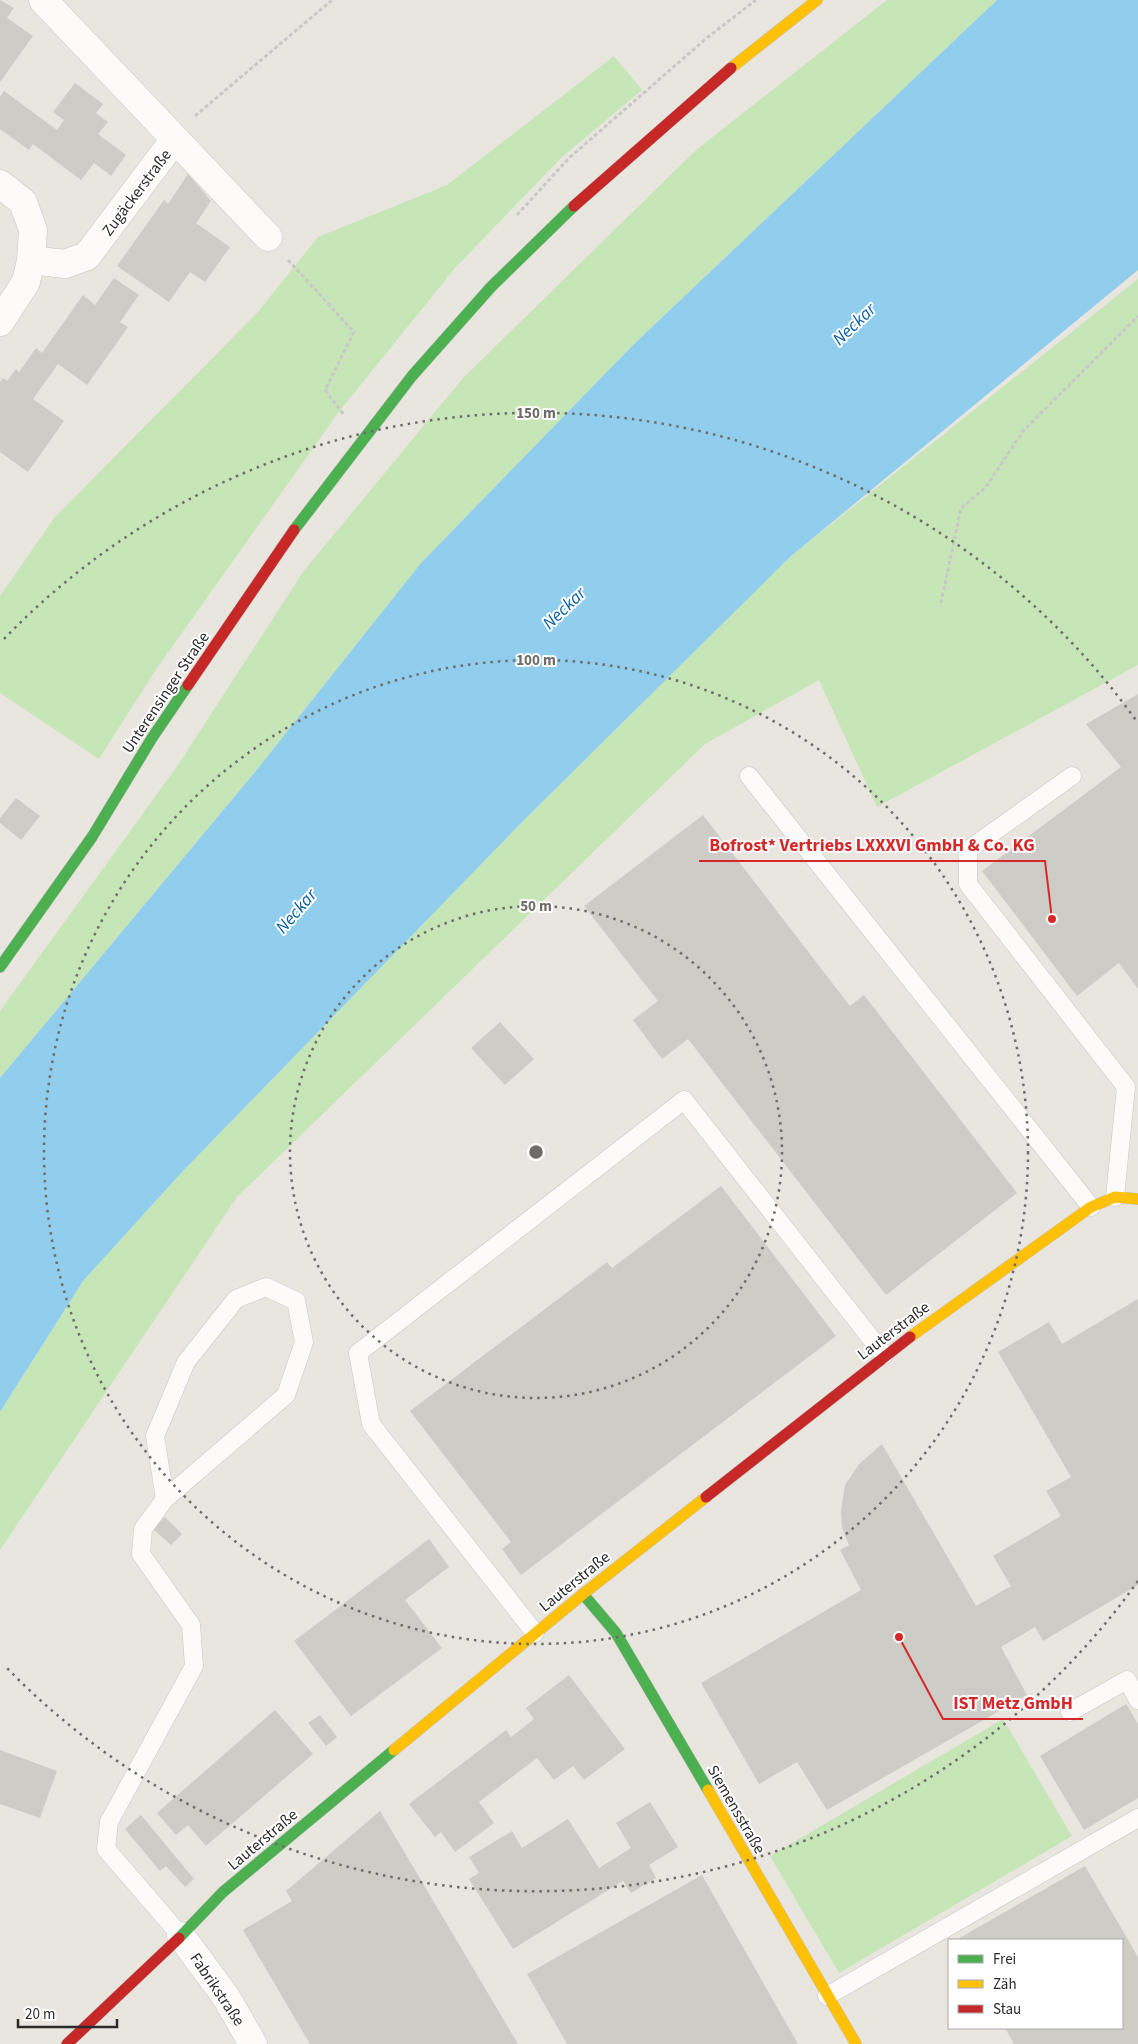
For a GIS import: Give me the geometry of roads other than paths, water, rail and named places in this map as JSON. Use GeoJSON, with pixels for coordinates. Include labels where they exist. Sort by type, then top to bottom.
{"type":"FeatureCollection","features":[{"type":"Feature","properties":{"kind":"street","name":"Zugäckerstraße"},"geometry":{"type":"LineString","coordinates":[[31,260],[65,264],[87,256],[175,139],[43,0]]}},
{"type":"Feature","properties":{"kind":"street","name":"Unterensinger Straße"},"geometry":{"type":"LineString","coordinates":[[0,967],[72,867],[152,738],[305,514],[362,438],[451,331],[547,231],[619,164],[709,86],[817,0]]}},
{"type":"Feature","properties":{"kind":"street"},"geometry":{"type":"LineString","coordinates":[[175,139],[268,237]]}},
{"type":"Feature","properties":{"kind":"street"},"geometry":{"type":"LineString","coordinates":[[0,184],[23,202],[33,230],[31,260],[26,282],[0,322]]}},
{"type":"Feature","properties":{"kind":"street","name":"Lauterstraße"},"geometry":{"type":"LineString","coordinates":[[67,2044],[182,1936],[223,1892],[583,1594],[884,1355],[1090,1207],[1115,1198],[1138,1199]]}},
{"type":"Feature","properties":{"kind":"street","name":"Siemensstraße"},"geometry":{"type":"LineString","coordinates":[[583,1594],[616,1633],[856,2044]]}},
{"type":"Feature","properties":{"kind":"street","name":"Fabrikstraße"},"geometry":{"type":"LineString","coordinates":[[182,1936],[226,1997],[253,2044]]}},
{"type":"Feature","properties":{"kind":"lane"},"geometry":{"type":"LineString","coordinates":[[749,776],[1090,1207]]}},
{"type":"Feature","properties":{"kind":"lane"},"geometry":{"type":"LineString","coordinates":[[1072,776],[968,850],[968,884],[1126,1087],[1115,1198]]}},
{"type":"Feature","properties":{"kind":"lane"},"geometry":{"type":"LineString","coordinates":[[535,1634],[371,1424],[358,1353],[684,1100],[884,1355]]}},
{"type":"Feature","properties":{"kind":"lane"},"geometry":{"type":"LineString","coordinates":[[165,1500],[155,1436],[186,1362],[236,1299],[266,1287],[296,1301],[304,1342],[286,1395],[165,1500],[143,1529],[140,1554],[191,1626],[194,1666],[109,1822],[106,1849],[182,1936]]}},
{"type":"Feature","properties":{"kind":"lane"},"geometry":{"type":"LineString","coordinates":[[1070,1712],[1127,1680],[1138,1700]]}},
{"type":"Feature","properties":{"kind":"lane"},"geometry":{"type":"LineString","coordinates":[[827,1996],[1138,1818]]}},
{"type":"Feature","properties":{"kind":"water","name":"Neckar"},"geometry":{"type":"Polygon","coordinates":[[[997,0],[1138,0],[1138,270],[790,557],[523,821],[183,1171],[83,1281],[0,1412],[0,1078],[255,772],[421,563],[633,345],[997,0]]]}},
{"type":"Feature","properties":{"kind":"place","name":"Bofrost* Vertriebs LXXXVI GmbH & Co. KG"},"geometry":{"type":"Point","coordinates":[1052,919]}},
{"type":"Feature","properties":{"kind":"place","name":"IST Metz GmbH"},"geometry":{"type":"Point","coordinates":[899,1637]}}]}
